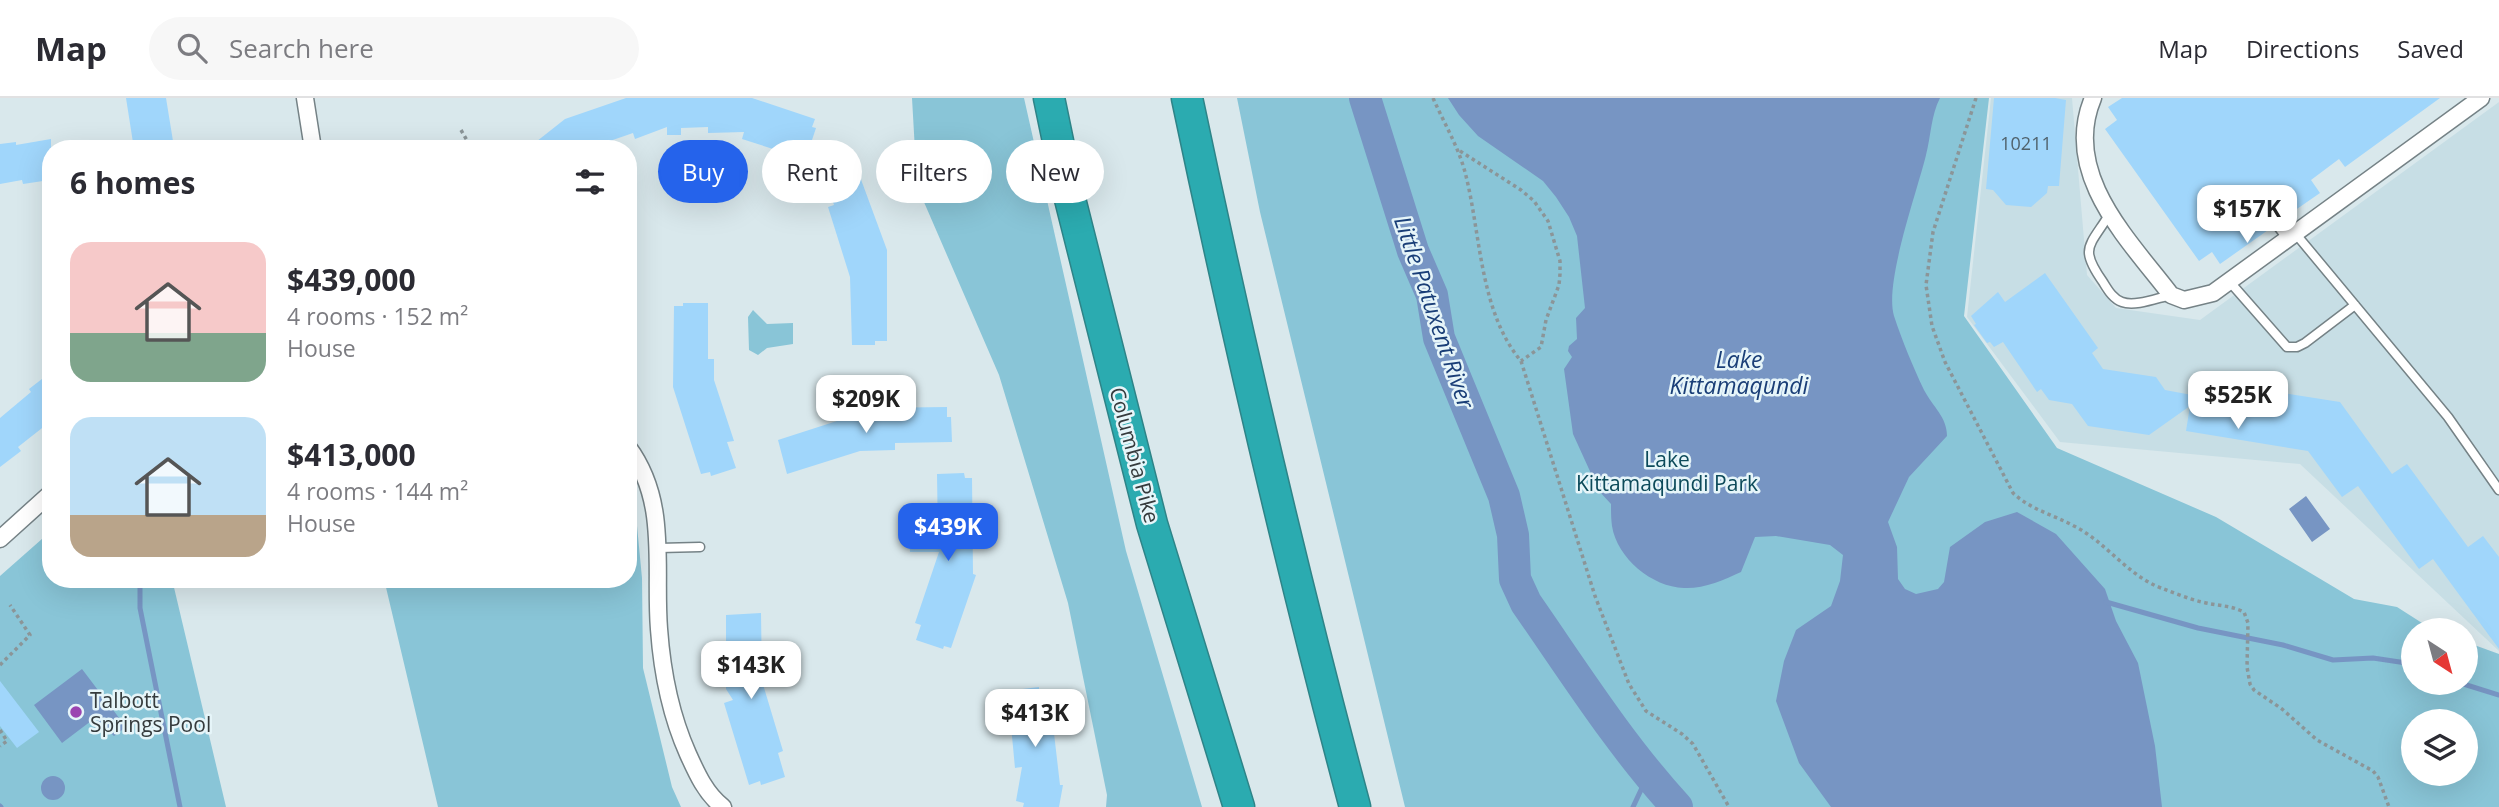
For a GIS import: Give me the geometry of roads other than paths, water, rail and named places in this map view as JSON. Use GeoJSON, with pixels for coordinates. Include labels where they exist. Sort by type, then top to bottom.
{"type":"FeatureCollection","features":[{"type":"Feature","properties":{"kind":"highway","name":"Columbia Pike"},"geometry":{"type":"LineString","coordinates":[[1049,98],[1070,199],[1152,524],[1239,807]]}},
{"type":"Feature","properties":{"kind":"highway"},"geometry":{"type":"LineString","coordinates":[[1187,98],[1271,484],[1356,807]]}},
{"type":"Feature","properties":{"kind":"street"},"geometry":{"type":"LineString","coordinates":[[305,98],[312,140]]}},
{"type":"Feature","properties":{"kind":"street"},"geometry":{"type":"LineString","coordinates":[[2093,98],[2085,126],[2088,169],[2095,188],[2109,215],[2171,296],[2184,300],[2213,293],[2475,100]]}},
{"type":"Feature","properties":{"kind":"street"},"geometry":{"type":"LineString","coordinates":[[637,463],[653,502],[659,548],[659,630],[663,667],[672,704],[699,779],[715,801],[723,807]]}},
{"type":"Feature","properties":{"kind":"street"},"geometry":{"type":"LineString","coordinates":[[0,539],[42,501]]}},
{"type":"Feature","properties":{"kind":"lane"},"geometry":{"type":"LineString","coordinates":[[2109,215],[2087,254],[2113,297],[2132,303],[2171,296]]}},
{"type":"Feature","properties":{"kind":"lane"},"geometry":{"type":"LineString","coordinates":[[2276,224],[2291,235],[2355,305],[2448,417],[2499,490]]}},
{"type":"Feature","properties":{"kind":"lane"},"geometry":{"type":"LineString","coordinates":[[2229,281],[2287,347],[2305,344],[2355,305]]}},
{"type":"Feature","properties":{"kind":"lane"},"geometry":{"type":"LineString","coordinates":[[659,548],[700,547]]}},
{"type":"Feature","properties":{"kind":"water","name":"Lake Kittamaqundi"},"geometry":{"type":"Polygon","coordinates":[[[1448,98],[1940,98],[1897,260],[1892,301],[1894,316],[1908,353],[1924,390],[1942,418],[1947,436],[1909,477],[1888,522],[1897,547],[1898,579],[1905,589],[1916,594],[1938,589],[1944,582],[1950,547],[1985,522],[2017,512],[2056,534],[2105,589],[2116,621],[2138,663],[2155,746],[2162,807],[1831,807],[1799,763],[1776,701],[1784,661],[1796,630],[1831,606],[1840,581],[1843,555],[1830,545],[1776,536],[1755,537],[1741,572],[1691,588],[1660,582],[1638,569],[1629,559],[1615,538],[1611,504],[1599,491],[1573,434],[1564,369],[1572,357],[1568,351],[1569,346],[1577,339],[1576,318],[1585,308],[1577,236],[1569,217],[1543,181],[1478,136],[1448,98]]]}},
{"type":"Feature","properties":{"kind":"water"},"geometry":{"type":"Polygon","coordinates":[[[2306,496],[2330,529],[2312,542],[2289,509],[2306,496]]]}},
{"type":"Feature","properties":{"kind":"water","name":"Talbott Springs Pool"},"geometry":{"type":"Polygon","coordinates":[[[82,669],[126,727],[114,736],[95,718],[62,743],[34,705],[82,669]]]}},
{"type":"Feature","properties":{"kind":"water"},"geometry":{"type":"Polygon","coordinates":[[[53,776],[61,780],[65,788],[61,796],[53,800],[45,796],[41,788],[45,780],[53,776]]]}},
{"type":"Feature","properties":{"kind":"waterway","name":"Little Patuxent River"},"geometry":{"type":"LineString","coordinates":[[1365,98],[1413,251],[1432,295],[1439,338],[1504,496],[1513,535],[1515,579],[1526,603],[1598,708],[1636,759],[1677,807]]}},
{"type":"Feature","properties":{"kind":"waterway"},"geometry":{"type":"LineString","coordinates":[[140,588],[140,608],[180,807]]}},
{"type":"Feature","properties":{"kind":"waterway"},"geometry":{"type":"LineString","coordinates":[[2106,602],[2198,628],[2283,645],[2333,660],[2373,658],[2401,662]]}},
{"type":"Feature","properties":{"kind":"waterway"},"geometry":{"type":"LineString","coordinates":[[2478,688],[2499,695]]}},
{"type":"Feature","properties":{"kind":"waterway"},"geometry":{"type":"LineString","coordinates":[[1633,807],[1648,775]]}},
{"type":"Feature","properties":{"kind":"place","name":"Talbott Springs Pool"},"geometry":{"type":"Point","coordinates":[76,712]}},
{"type":"Feature","properties":{"kind":"park label","name":"Lake Kittamaqundi Park"},"geometry":{"type":"Point","coordinates":[1667,471]}}]}
